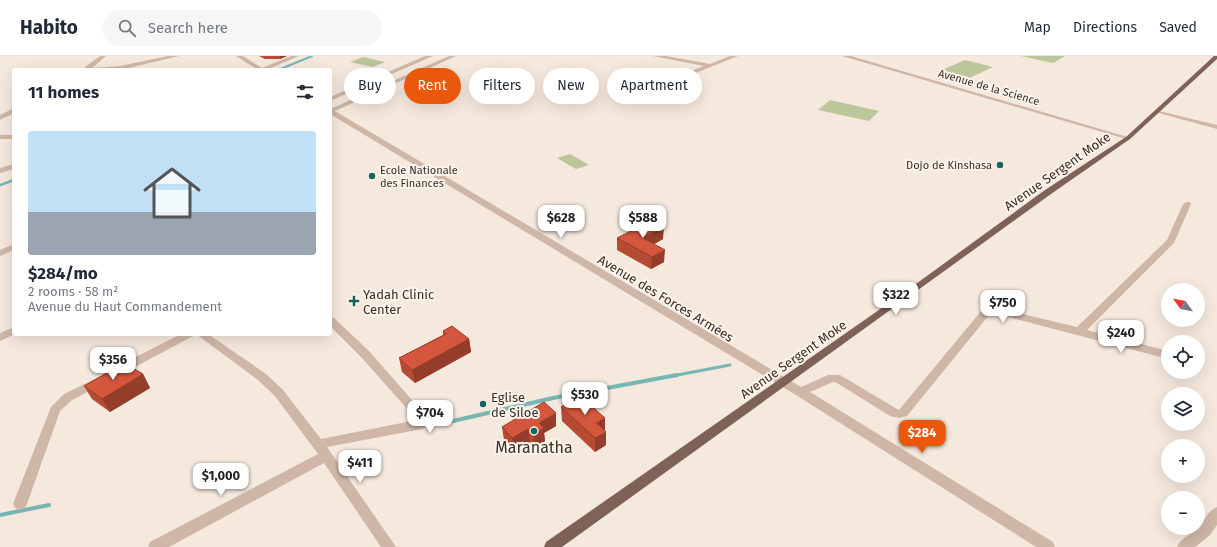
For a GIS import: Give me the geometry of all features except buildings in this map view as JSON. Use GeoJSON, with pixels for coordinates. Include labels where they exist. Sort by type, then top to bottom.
{"type":"FeatureCollection","features":[{"type":"Feature","properties":{"kind":"main road","name":"Avenue Sergent Moke"},"geometry":{"type":"LineString","coordinates":[[551,547],[1048,192],[1128,138],[1217,56]]}},
{"type":"Feature","properties":{"kind":"street"},"geometry":{"type":"LineString","coordinates":[[87,68],[103,56]]}},
{"type":"Feature","properties":{"kind":"street"},"geometry":{"type":"LineString","coordinates":[[120,68],[176,56]]}},
{"type":"Feature","properties":{"kind":"street"},"geometry":{"type":"LineString","coordinates":[[239,56],[258,68]]}},
{"type":"Feature","properties":{"kind":"street"},"geometry":{"type":"LineString","coordinates":[[266,68],[296,56]]}},
{"type":"Feature","properties":{"kind":"street"},"geometry":{"type":"LineString","coordinates":[[332,99],[430,56]]}},
{"type":"Feature","properties":{"kind":"street"},"geometry":{"type":"LineString","coordinates":[[332,110],[453,56]]}},
{"type":"Feature","properties":{"kind":"street"},"geometry":{"type":"LineString","coordinates":[[656,56],[709,66]]}},
{"type":"Feature","properties":{"kind":"street"},"geometry":{"type":"LineString","coordinates":[[702,69],[735,56]]}},
{"type":"Feature","properties":{"kind":"street","name":"Avenue de la Science"},"geometry":{"type":"LineString","coordinates":[[845,56],[1128,138]]}},
{"type":"Feature","properties":{"kind":"street"},"geometry":{"type":"LineString","coordinates":[[0,118],[12,111]]}},
{"type":"Feature","properties":{"kind":"street"},"geometry":{"type":"LineString","coordinates":[[1157,111],[1217,127]]}},
{"type":"Feature","properties":{"kind":"street","name":"Avenue des Forces Armées"},"geometry":{"type":"LineString","coordinates":[[332,112],[800,392],[1048,547]]}},
{"type":"Feature","properties":{"kind":"street"},"geometry":{"type":"LineString","coordinates":[[0,137],[12,137]]}},
{"type":"Feature","properties":{"kind":"street"},"geometry":{"type":"LineString","coordinates":[[0,171],[12,167]]}},
{"type":"Feature","properties":{"kind":"street"},"geometry":{"type":"LineString","coordinates":[[1079,331],[1171,241],[1187,204]]}},
{"type":"Feature","properties":{"kind":"street"},"geometry":{"type":"LineString","coordinates":[[0,253],[12,248]]}},
{"type":"Feature","properties":{"kind":"street"},"geometry":{"type":"LineString","coordinates":[[800,392],[832,378],[840,379],[894,413],[903,414],[986,312],[997,311],[1161,353]]}},
{"type":"Feature","properties":{"kind":"street"},"geometry":{"type":"LineString","coordinates":[[155,547],[322,450],[425,422],[366,355],[332,322]]}},
{"type":"Feature","properties":{"kind":"street"},"geometry":{"type":"LineString","coordinates":[[0,338],[12,331]]}},
{"type":"Feature","properties":{"kind":"street"},"geometry":{"type":"LineString","coordinates":[[20,504],[55,410],[59,403],[185,336]]}},
{"type":"Feature","properties":{"kind":"street"},"geometry":{"type":"LineString","coordinates":[[204,336],[272,385],[322,450],[389,547]]}},
{"type":"Feature","properties":{"kind":"street"},"geometry":{"type":"LineString","coordinates":[[1184,547],[1205,531],[1217,513]]}},
{"type":"Feature","properties":{"kind":"green space"},"geometry":{"type":"Polygon","coordinates":[[[1021,56],[1065,56],[1053,63],[1021,56]]]}},
{"type":"Feature","properties":{"kind":"green space"},"geometry":{"type":"Polygon","coordinates":[[[363,57],[385,62],[373,67],[350,62],[363,57]]]}},
{"type":"Feature","properties":{"kind":"green space"},"geometry":{"type":"Polygon","coordinates":[[[965,60],[993,67],[965,80],[937,72],[965,60]]]}},
{"type":"Feature","properties":{"kind":"green space"},"geometry":{"type":"Polygon","coordinates":[[[830,100],[879,111],[869,121],[818,110],[830,100]]]}},
{"type":"Feature","properties":{"kind":"green space"},"geometry":{"type":"Polygon","coordinates":[[[570,154],[589,165],[576,169],[557,158],[570,154]]]}},
{"type":"Feature","properties":{"kind":"waterway"},"geometry":{"type":"LineString","coordinates":[[283,68],[312,56]]}},
{"type":"Feature","properties":{"kind":"waterway"},"geometry":{"type":"LineString","coordinates":[[0,185],[12,181]]}},
{"type":"Feature","properties":{"kind":"waterway"},"geometry":{"type":"LineString","coordinates":[[672,376],[730,365]]}},
{"type":"Feature","properties":{"kind":"waterway"},"geometry":{"type":"LineString","coordinates":[[440,424],[553,398],[677,375]]}},
{"type":"Feature","properties":{"kind":"waterway"},"geometry":{"type":"LineString","coordinates":[[0,515],[49,505]]}},
{"type":"Feature","properties":{"kind":"place","name":"Dojo de Kinshasa"},"geometry":{"type":"Point","coordinates":[1000,165]}},
{"type":"Feature","properties":{"kind":"place","name":"Ecole Nationale des Finances"},"geometry":{"type":"Point","coordinates":[372,176]}},
{"type":"Feature","properties":{"kind":"place","name":"Yadah Clinic Center"},"geometry":{"type":"Point","coordinates":[354,301]}},
{"type":"Feature","properties":{"kind":"place","name":"Eglise de Siloe"},"geometry":{"type":"Point","coordinates":[483,404]}},
{"type":"Feature","properties":{"kind":"place","name":"Maranatha"},"geometry":{"type":"Point","coordinates":[534,431]}}]}
